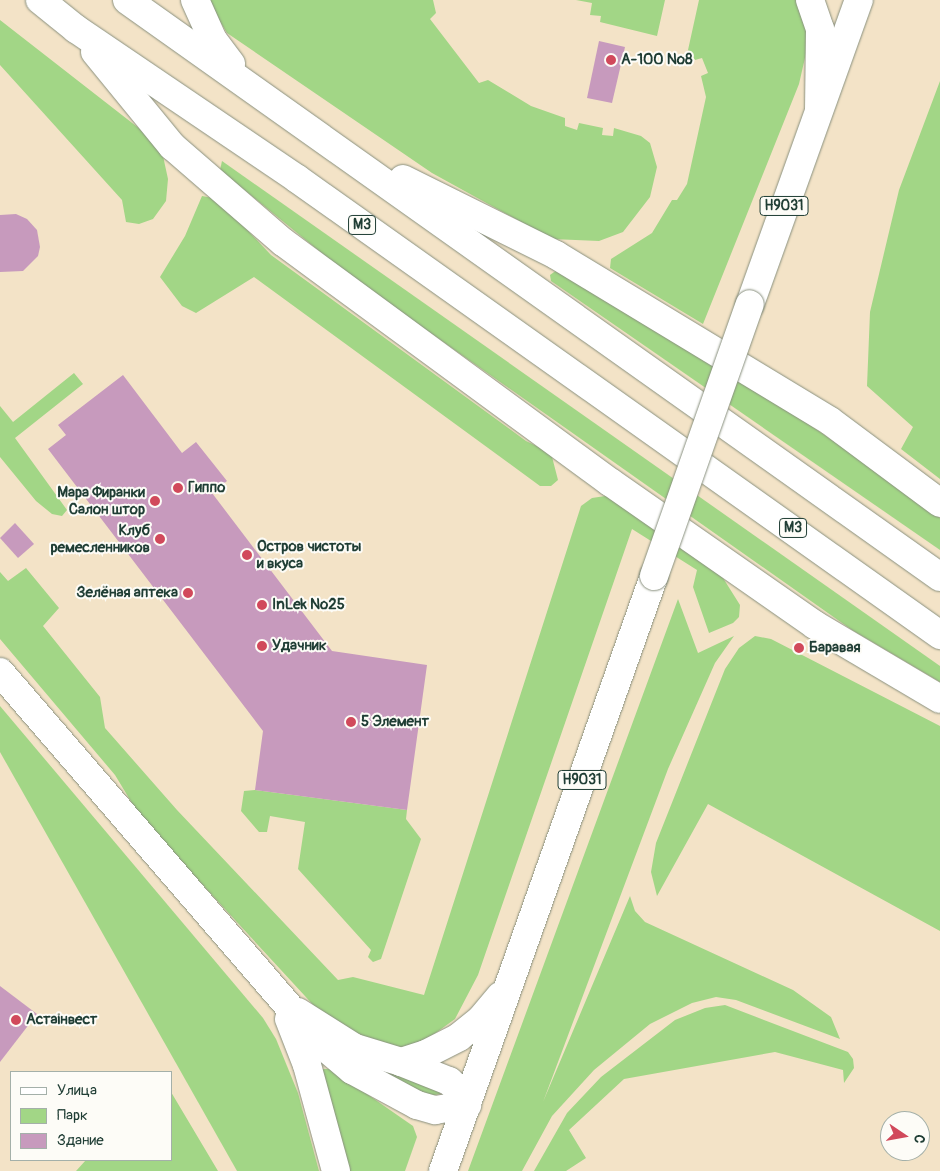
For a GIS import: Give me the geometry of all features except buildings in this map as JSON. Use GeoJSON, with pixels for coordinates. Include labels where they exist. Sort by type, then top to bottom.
{"type":"FeatureCollection","features":[{"type":"Feature","properties":{"kind":"main road","name":"М3"},"geometry":{"type":"LineString","coordinates":[[40,0],[76,29],[312,190],[940,635]]}},
{"type":"Feature","properties":{"kind":"main road"},"geometry":{"type":"LineString","coordinates":[[127,0],[940,577]]}},
{"type":"Feature","properties":{"kind":"main road"},"geometry":{"type":"LineString","coordinates":[[195,0],[213,40],[244,82]]}},
{"type":"Feature","properties":{"kind":"main road"},"geometry":{"type":"LineString","coordinates":[[810,0],[820,28],[818,108]]}},
{"type":"Feature","properties":{"kind":"main road","name":"Н9031"},"geometry":{"type":"LineString","coordinates":[[443,1171],[818,108],[859,0]]}},
{"type":"Feature","properties":{"kind":"main road"},"geometry":{"type":"LineString","coordinates":[[76,29],[172,146],[283,242],[610,482],[815,625],[940,699]]}},
{"type":"Feature","properties":{"kind":"main road"},"geometry":{"type":"LineString","coordinates":[[342,151],[482,216],[556,254],[830,421],[940,503]]}},
{"type":"Feature","properties":{"kind":"main road"},"geometry":{"type":"LineString","coordinates":[[0,672],[70,750],[130,826],[284,1003],[320,1043],[352,1070],[386,1091],[435,1110],[467,1105],[460,1091],[449,1082],[400,1062],[355,1048],[284,1003]]}},
{"type":"Feature","properties":{"kind":"main road"},"geometry":{"type":"LineString","coordinates":[[400,1062],[426,1054],[459,1037],[481,1019],[510,984]]}},
{"type":"Feature","properties":{"kind":"main road"},"geometry":{"type":"LineString","coordinates":[[284,1003],[307,1065],[336,1171]]}},
{"type":"Feature","properties":{"kind":"green space"},"geometry":{"type":"Polygon","coordinates":[[[207,0],[433,0],[436,13],[430,19],[479,83],[488,80],[531,106],[565,118],[565,126],[577,130],[579,123],[603,128],[602,135],[613,136],[614,128],[641,136],[650,143],[657,167],[650,197],[623,232],[599,241],[552,239],[432,173],[227,33],[207,0]]]}},
{"type":"Feature","properties":{"kind":"green space"},"geometry":{"type":"Polygon","coordinates":[[[576,0],[665,0],[657,36],[600,22],[601,16],[590,15],[592,3],[576,0]]]}},
{"type":"Feature","properties":{"kind":"green space"},"geometry":{"type":"Polygon","coordinates":[[[699,0],[797,0],[807,23],[807,49],[799,84],[703,324],[610,268],[611,259],[652,233],[672,200],[677,200],[687,184],[706,97],[701,76],[708,73],[702,58],[695,60],[688,50],[699,0]]]}},
{"type":"Feature","properties":{"kind":"green space"},"geometry":{"type":"Polygon","coordinates":[[[0,20],[145,133],[163,156],[168,179],[166,201],[153,219],[139,224],[126,222],[122,200],[0,65],[0,20]]]}},
{"type":"Feature","properties":{"kind":"green space"},"geometry":{"type":"Polygon","coordinates":[[[940,81],[940,479],[901,449],[913,427],[867,386],[870,312],[899,190],[940,81]]]}},
{"type":"Feature","properties":{"kind":"green space"},"geometry":{"type":"Polygon","coordinates":[[[222,161],[940,666],[940,682],[852,630],[351,277],[220,170],[222,161]]]}},
{"type":"Feature","properties":{"kind":"green space"},"geometry":{"type":"Polygon","coordinates":[[[202,196],[218,199],[271,255],[526,441],[551,453],[558,480],[551,486],[540,486],[254,277],[196,313],[182,306],[160,277],[185,236],[202,196]]]}},
{"type":"Feature","properties":{"kind":"green space"},"geometry":{"type":"Polygon","coordinates":[[[561,267],[684,339],[908,492],[940,518],[940,550],[551,281],[550,275],[561,267]]]}},
{"type":"Feature","properties":{"kind":"green space"},"geometry":{"type":"Polygon","coordinates":[[[74,373],[83,384],[15,438],[67,510],[62,516],[52,514],[36,501],[0,457],[0,406],[13,422],[74,373]]]}},
{"type":"Feature","properties":{"kind":"green space"},"geometry":{"type":"Polygon","coordinates":[[[612,495],[718,570],[740,605],[739,617],[733,623],[709,633],[693,587],[697,570],[632,529],[478,975],[455,1019],[419,1045],[399,1048],[369,1043],[316,1008],[141,818],[115,775],[0,639],[0,572],[8,581],[26,568],[59,608],[43,626],[100,697],[105,728],[177,810],[338,980],[353,977],[424,995],[581,506],[592,498],[612,495]]]}},
{"type":"Feature","properties":{"kind":"green space"},"geometry":{"type":"Polygon","coordinates":[[[678,599],[698,653],[734,636],[715,663],[668,769],[543,1102],[630,896],[635,911],[645,922],[793,990],[831,1017],[840,1039],[736,1000],[716,997],[692,1003],[650,1024],[594,1070],[552,1116],[522,1171],[468,1171],[678,599]]]}},
{"type":"Feature","properties":{"kind":"green space"},"geometry":{"type":"Polygon","coordinates":[[[755,636],[771,639],[940,726],[940,931],[708,804],[657,896],[651,872],[656,843],[725,669],[739,648],[755,636]]]}},
{"type":"Feature","properties":{"kind":"green space"},"geometry":{"type":"Polygon","coordinates":[[[0,706],[263,1018],[276,1039],[298,1093],[319,1171],[237,1171],[0,752],[0,706]]]}},
{"type":"Feature","properties":{"kind":"green space"},"geometry":{"type":"Polygon","coordinates":[[[255,790],[407,810],[406,819],[421,839],[381,959],[373,962],[368,957],[371,950],[298,869],[305,822],[270,816],[267,832],[259,832],[241,811],[244,791],[255,790]]]}},
{"type":"Feature","properties":{"kind":"green space"},"geometry":{"type":"Polygon","coordinates":[[[725,1005],[848,1052],[853,1059],[854,1068],[844,1083],[843,1070],[775,1052],[624,1079],[569,1130],[586,1158],[566,1171],[534,1171],[567,1113],[601,1077],[675,1020],[705,1008],[725,1005]]]}},
{"type":"Feature","properties":{"kind":"green space"},"geometry":{"type":"Polygon","coordinates":[[[367,1063],[440,1088],[440,1094],[429,1096],[367,1063]]]}},
{"type":"Feature","properties":{"kind":"green space"},"geometry":{"type":"Polygon","coordinates":[[[322,1069],[331,1069],[413,1126],[417,1137],[405,1171],[350,1171],[322,1069]]]}},
{"type":"Feature","properties":{"kind":"green space"},"geometry":{"type":"Polygon","coordinates":[[[172,1094],[218,1171],[76,1171],[85,1161],[172,1161],[172,1094]]]}},
{"type":"Feature","properties":{"kind":"place","name":"А-100 №8"},"geometry":{"type":"Point","coordinates":[611,60]}},
{"type":"Feature","properties":{"kind":"place","name":"Гиппо"},"geometry":{"type":"Point","coordinates":[178,488]}},
{"type":"Feature","properties":{"kind":"place","name":"Мара Фиранки Салон штор"},"geometry":{"type":"Point","coordinates":[155,501]}},
{"type":"Feature","properties":{"kind":"place","name":"Клуб ремесленников"},"geometry":{"type":"Point","coordinates":[160,539]}},
{"type":"Feature","properties":{"kind":"place","name":"Остров чистоты и вкуса"},"geometry":{"type":"Point","coordinates":[247,555]}},
{"type":"Feature","properties":{"kind":"place","name":"Зелёная аптека"},"geometry":{"type":"Point","coordinates":[188,593]}},
{"type":"Feature","properties":{"kind":"place","name":"InLek №25"},"geometry":{"type":"Point","coordinates":[262,605]}},
{"type":"Feature","properties":{"kind":"place","name":"Удачник"},"geometry":{"type":"Point","coordinates":[262,646]}},
{"type":"Feature","properties":{"kind":"place","name":"Баравая"},"geometry":{"type":"Point","coordinates":[799,648]}},
{"type":"Feature","properties":{"kind":"place","name":"5 Элемент"},"geometry":{"type":"Point","coordinates":[351,722]}},
{"type":"Feature","properties":{"kind":"place","name":"Астаінвест"},"geometry":{"type":"Point","coordinates":[16,1020]}}]}
